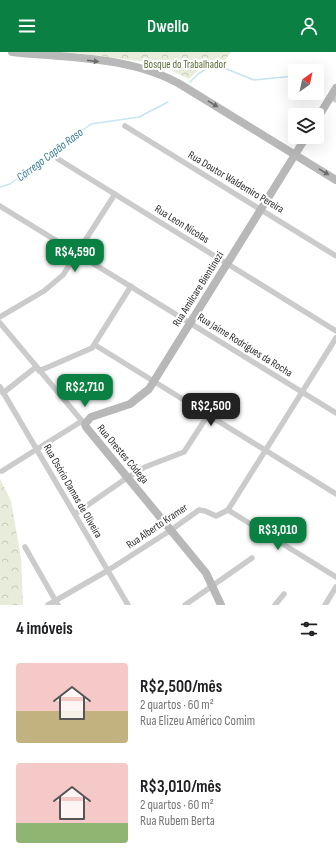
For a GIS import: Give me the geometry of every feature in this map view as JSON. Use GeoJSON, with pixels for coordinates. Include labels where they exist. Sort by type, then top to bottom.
{"type":"FeatureCollection","features":[{"type":"Feature","properties":{"kind":"main road"},"geometry":{"type":"LineString","coordinates":[[12,52],[117,64],[158,73],[175,81],[336,180]]}},
{"type":"Feature","properties":{"kind":"main road"},"geometry":{"type":"LineString","coordinates":[[324,110],[333,99],[336,88]]}},
{"type":"Feature","properties":{"kind":"main road","name":"Rua Amilcare Bientinezi"},"geometry":{"type":"LineString","coordinates":[[83,422],[91,417],[122,408],[137,400],[154,381],[301,144]]}},
{"type":"Feature","properties":{"kind":"main road"},"geometry":{"type":"LineString","coordinates":[[92,432],[91,426],[98,415]]}},
{"type":"Feature","properties":{"kind":"main road","name":"Rua Orestes Códega"},"geometry":{"type":"LineString","coordinates":[[83,422],[206,573],[213,585],[221,605]]}},
{"type":"Feature","properties":{"kind":"street","name":"Rua Doutor Waldemiro Pereira"},"geometry":{"type":"LineString","coordinates":[[125,126],[336,256]]}},
{"type":"Feature","properties":{"kind":"street","name":"Rua Leon Nícolas"},"geometry":{"type":"LineString","coordinates":[[58,159],[336,331]]}},
{"type":"Feature","properties":{"kind":"street"},"geometry":{"type":"LineString","coordinates":[[0,316],[55,283],[63,275],[115,194]]}},
{"type":"Feature","properties":{"kind":"street","name":"Rua Jaime Rodrigues da Rocha"},"geometry":{"type":"LineString","coordinates":[[0,206],[336,413]]}},
{"type":"Feature","properties":{"kind":"street"},"geometry":{"type":"LineString","coordinates":[[3,393],[37,369],[88,350],[95,345],[131,286]]}},
{"type":"Feature","properties":{"kind":"street","name":"Rua Orestes Códega"},"geometry":{"type":"LineString","coordinates":[[0,323],[83,422]]}},
{"type":"Feature","properties":{"kind":"street"},"geometry":{"type":"LineString","coordinates":[[336,338],[228,510],[336,577]]}},
{"type":"Feature","properties":{"kind":"street"},"geometry":{"type":"LineString","coordinates":[[95,345],[336,494]]}},
{"type":"Feature","properties":{"kind":"street","name":"Rua Osório Damas de Oliveira"},"geometry":{"type":"LineString","coordinates":[[0,387],[128,605]]}},
{"type":"Feature","properties":{"kind":"street"},"geometry":{"type":"LineString","coordinates":[[75,514],[145,467],[184,452],[208,415]]}},
{"type":"Feature","properties":{"kind":"street","name":"Rua Amilcare Bientinezi"},"geometry":{"type":"LineString","coordinates":[[2,471],[83,422]]}},
{"type":"Feature","properties":{"kind":"street","name":"Rua Alberto Kramer"},"geometry":{"type":"LineString","coordinates":[[48,605],[57,603],[171,530],[199,510],[216,516],[228,510]]}},
{"type":"Feature","properties":{"kind":"street"},"geometry":{"type":"LineString","coordinates":[[25,547],[57,603]]}},
{"type":"Feature","properties":{"kind":"street"},"geometry":{"type":"LineString","coordinates":[[185,605],[252,558]]}},
{"type":"Feature","properties":{"kind":"street"},"geometry":{"type":"LineString","coordinates":[[325,605],[336,587]]}},
{"type":"Feature","properties":{"kind":"street"},"geometry":{"type":"LineString","coordinates":[[275,605],[284,594]]}},
{"type":"Feature","properties":{"kind":"green space","name":"Bosque do Trabalhador"},"geometry":{"type":"Polygon","coordinates":[[[65,52],[231,52],[222,65],[213,63],[196,72],[189,79],[156,63],[65,52]]]}},
{"type":"Feature","properties":{"kind":"green space"},"geometry":{"type":"Polygon","coordinates":[[[0,479],[11,501],[21,558],[23,605],[0,605],[0,479]]]}},
{"type":"Feature","properties":{"kind":"waterway","name":"Córrego Capão Raso"},"geometry":{"type":"LineString","coordinates":[[190,82],[198,74],[214,64],[254,80],[288,77]]}},
{"type":"Feature","properties":{"kind":"waterway","name":"Córrego Capão Raso"},"geometry":{"type":"LineString","coordinates":[[0,187],[10,184],[91,124],[139,117],[168,102]]}}]}
